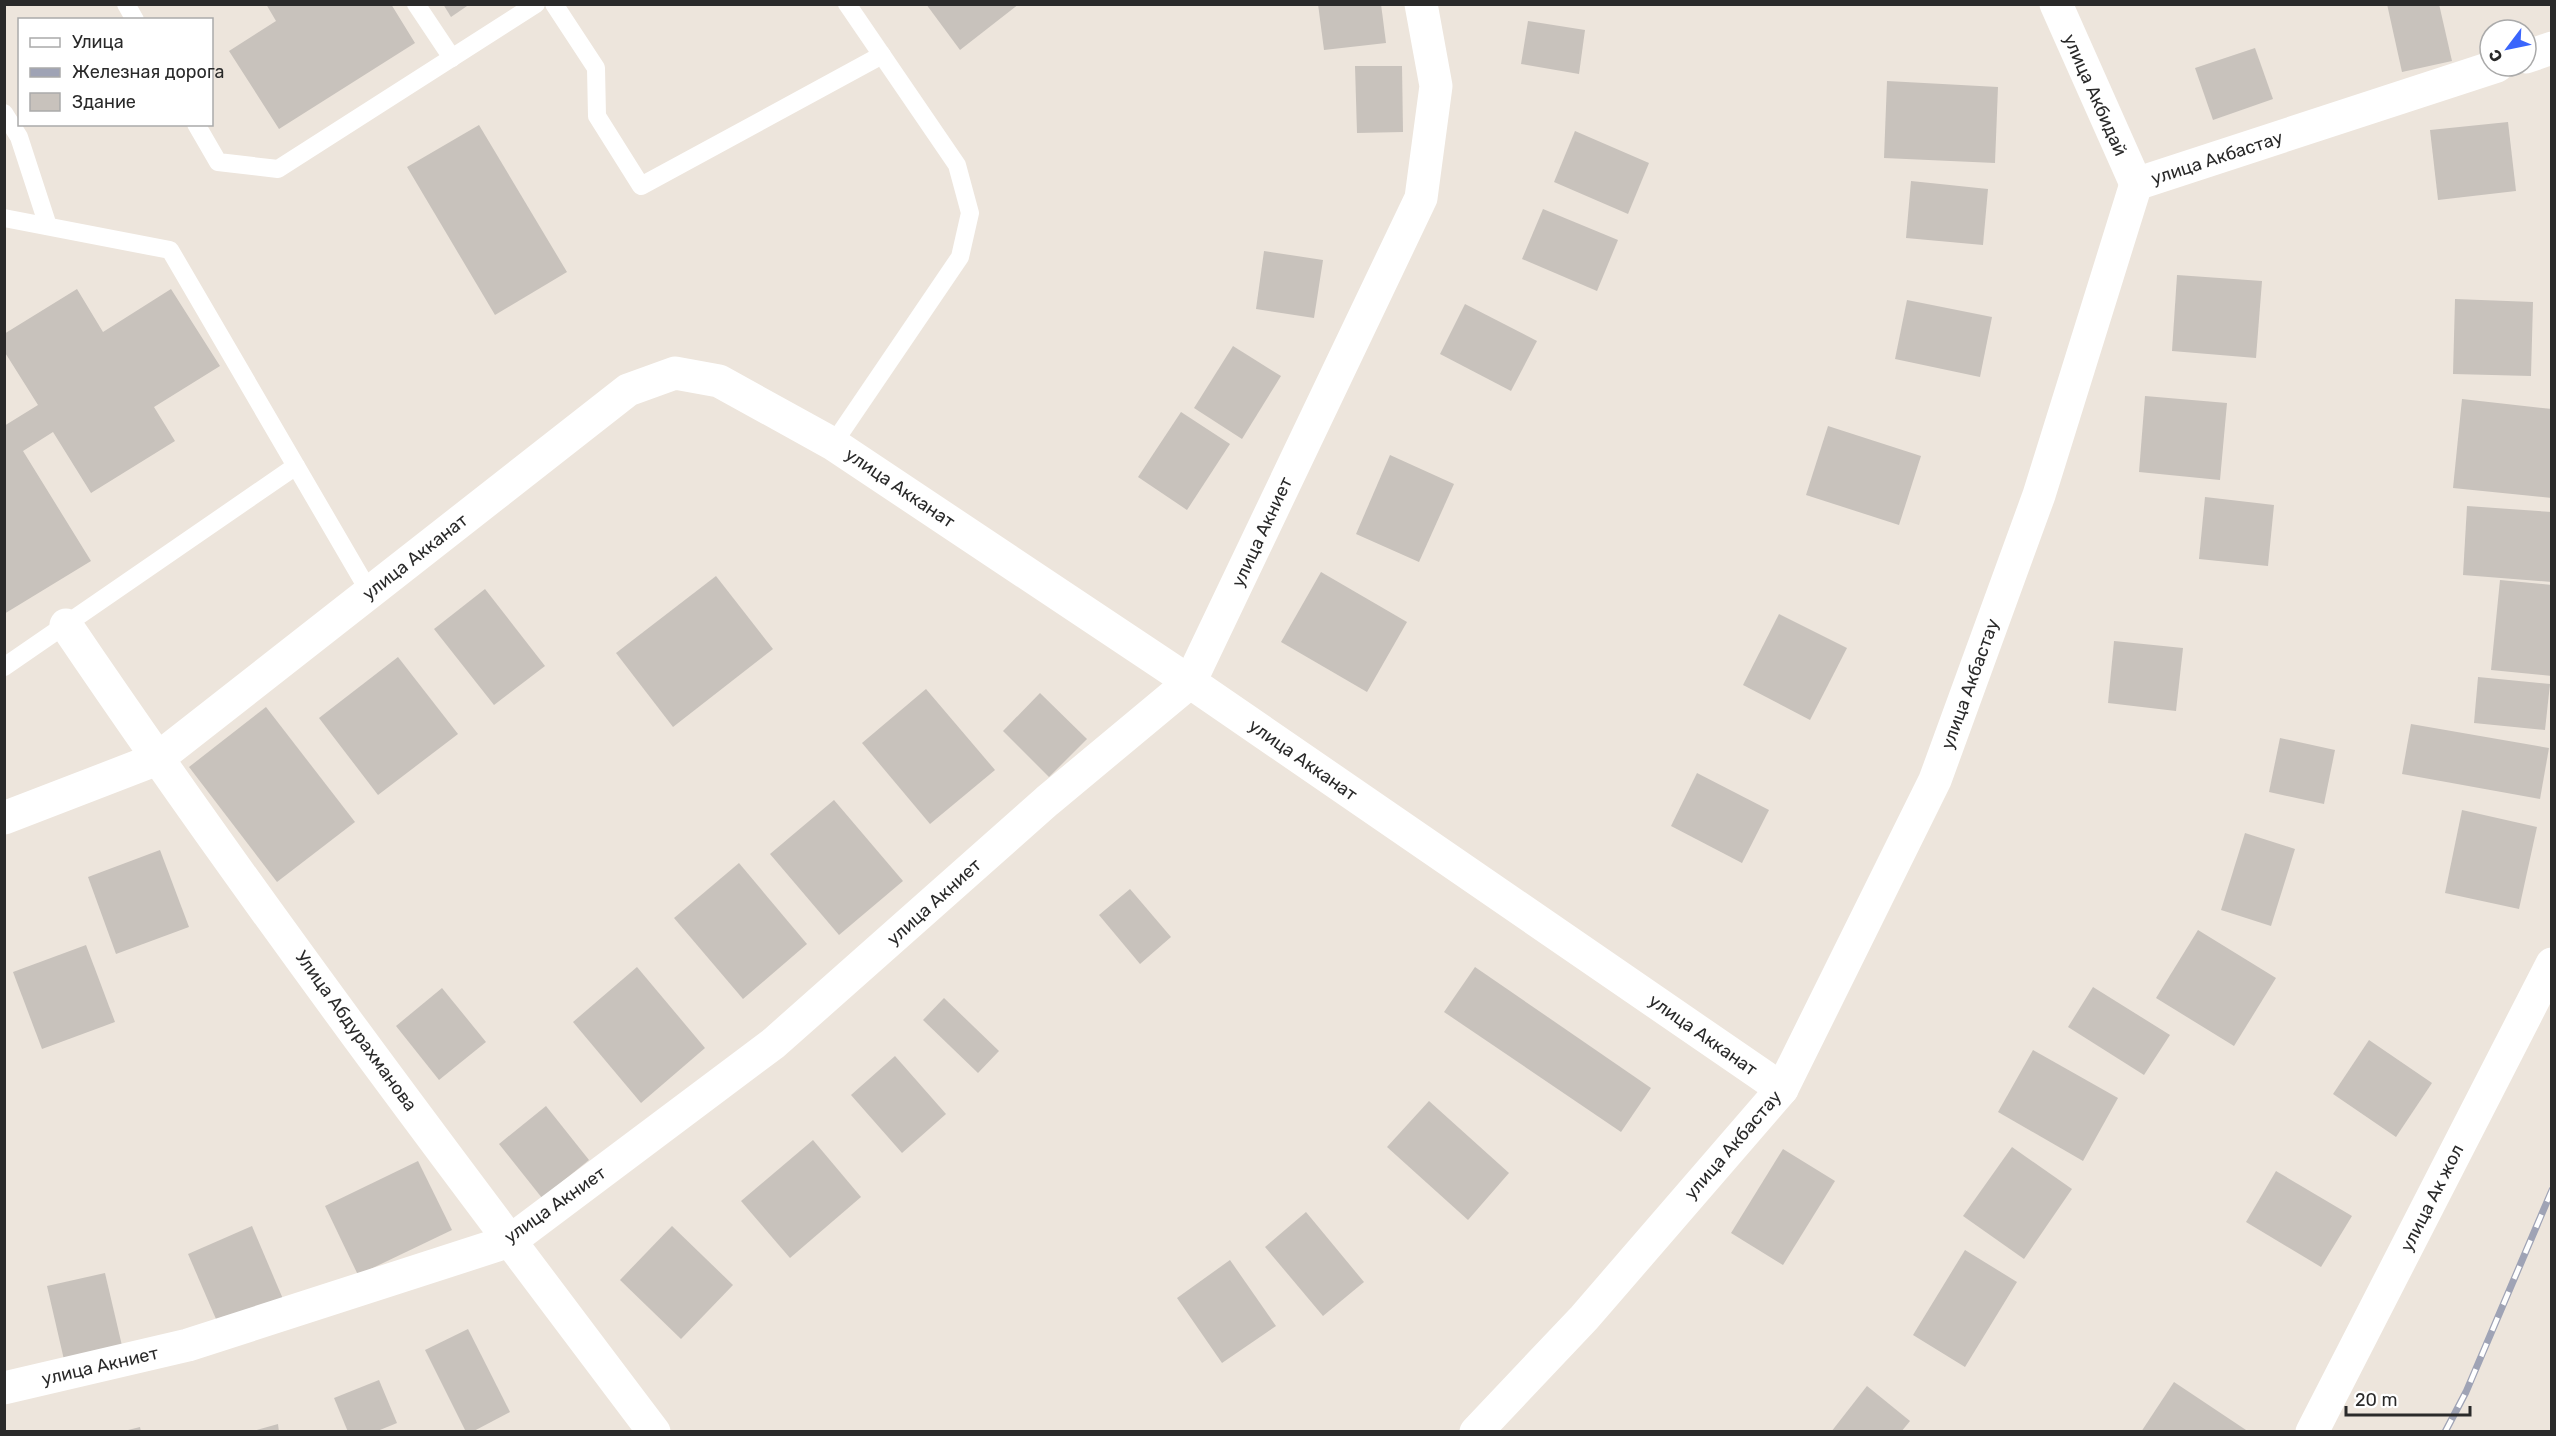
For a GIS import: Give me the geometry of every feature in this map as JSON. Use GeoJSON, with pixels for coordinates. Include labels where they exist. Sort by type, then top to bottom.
{"type":"FeatureCollection","features":[{"type":"Feature","properties":{"kind":"street","name":"улица Акниет"},"geometry":{"type":"LineString","coordinates":[[4,1388],[188,1345],[510,1241],[774,1043],[1047,801],[1190,682],[1421,198],[1436,86],[1421,4]]}},
{"type":"Feature","properties":{"kind":"street","name":"улица Акбидай"},"geometry":{"type":"LineString","coordinates":[[2056,4],[2136,184]]}},
{"type":"Feature","properties":{"kind":"street","name":"улица Акбастау"},"geometry":{"type":"LineString","coordinates":[[1476,1431],[1584,1318],[1782,1089],[1935,780],[2039,495],[2136,184],[2478,73]]}},
{"type":"Feature","properties":{"kind":"street","name":"улица Акканат"},"geometry":{"type":"LineString","coordinates":[[4,818],[157,759],[627,390],[675,373],[719,381],[832,444],[1190,682],[1782,1089]]}},
{"type":"Feature","properties":{"kind":"street","name":"Улица Абдурахманова"},"geometry":{"type":"LineString","coordinates":[[66,625],[157,759],[510,1241],[654,1431]]}},
{"type":"Feature","properties":{"kind":"street","name":"улица Ак жол"},"geometry":{"type":"LineString","coordinates":[[2312,1431],[2552,964]]}},
{"type":"Feature","properties":{"kind":"lane"},"geometry":{"type":"LineString","coordinates":[[126,4],[134,18]]}},
{"type":"Feature","properties":{"kind":"lane"},"geometry":{"type":"LineString","coordinates":[[416,4],[452,58]]}},
{"type":"Feature","properties":{"kind":"lane"},"geometry":{"type":"LineString","coordinates":[[197,126],[218,162],[278,169],[537,4]]}},
{"type":"Feature","properties":{"kind":"lane"},"geometry":{"type":"LineString","coordinates":[[554,4],[596,68],[597,116],[640,186],[882,54]]}},
{"type":"Feature","properties":{"kind":"lane"},"geometry":{"type":"LineString","coordinates":[[832,444],[960,257],[970,213],[957,165],[847,4]]}},
{"type":"Feature","properties":{"kind":"lane"},"geometry":{"type":"LineString","coordinates":[[4,113],[19,137],[48,226]]}},
{"type":"Feature","properties":{"kind":"lane"},"geometry":{"type":"LineString","coordinates":[[4,218],[170,250],[370,593]]}},
{"type":"Feature","properties":{"kind":"lane"},"geometry":{"type":"LineString","coordinates":[[4,667],[296,466]]}},
{"type":"Feature","properties":{"kind":"building"},"geometry":{"type":"Polygon","coordinates":[[[266,4],[391,4],[415,43],[279,129],[229,51],[276,21],[266,4]]]}},
{"type":"Feature","properties":{"kind":"building"},"geometry":{"type":"Polygon","coordinates":[[[443,4],[470,4],[451,17],[443,4]]]}},
{"type":"Feature","properties":{"kind":"building"},"geometry":{"type":"Polygon","coordinates":[[[926,4],[1019,4],[960,50],[926,4]]]}},
{"type":"Feature","properties":{"kind":"building"},"geometry":{"type":"Polygon","coordinates":[[[1318,4],[1381,4],[1386,43],[1324,50],[1318,4]]]}},
{"type":"Feature","properties":{"kind":"building"},"geometry":{"type":"Polygon","coordinates":[[[2387,4],[2439,4],[2452,61],[2402,72],[2387,4]]]}},
{"type":"Feature","properties":{"kind":"building"},"geometry":{"type":"Polygon","coordinates":[[[1528,21],[1585,30],[1579,74],[1521,64],[1528,21]]]}},
{"type":"Feature","properties":{"kind":"building"},"geometry":{"type":"Polygon","coordinates":[[[2255,48],[2273,99],[2213,120],[2195,68],[2255,48]]]}},
{"type":"Feature","properties":{"kind":"building"},"geometry":{"type":"Polygon","coordinates":[[[1355,66],[1402,66],[1403,132],[1357,133],[1355,66]]]}},
{"type":"Feature","properties":{"kind":"building"},"geometry":{"type":"Polygon","coordinates":[[[1887,81],[1998,87],[1995,163],[1884,158],[1887,81]]]}},
{"type":"Feature","properties":{"kind":"building"},"geometry":{"type":"Polygon","coordinates":[[[2508,122],[2516,191],[2438,200],[2430,130],[2508,122]]]}},
{"type":"Feature","properties":{"kind":"building"},"geometry":{"type":"Polygon","coordinates":[[[479,125],[567,272],[495,315],[407,167],[479,125]]]}},
{"type":"Feature","properties":{"kind":"building"},"geometry":{"type":"Polygon","coordinates":[[[1575,131],[1649,163],[1628,214],[1554,182],[1575,131]]]}},
{"type":"Feature","properties":{"kind":"building"},"geometry":{"type":"Polygon","coordinates":[[[1911,181],[1988,189],[1983,245],[1906,238],[1911,181]]]}},
{"type":"Feature","properties":{"kind":"building"},"geometry":{"type":"Polygon","coordinates":[[[1543,209],[1618,240],[1597,291],[1522,259],[1543,209]]]}},
{"type":"Feature","properties":{"kind":"building"},"geometry":{"type":"Polygon","coordinates":[[[1264,251],[1323,260],[1314,318],[1256,309],[1264,251]]]}},
{"type":"Feature","properties":{"kind":"building"},"geometry":{"type":"Polygon","coordinates":[[[2177,275],[2262,281],[2256,358],[2172,351],[2177,275]]]}},
{"type":"Feature","properties":{"kind":"building"},"geometry":{"type":"Polygon","coordinates":[[[77,289],[103,332],[171,289],[220,366],[154,407],[175,441],[91,493],[53,432],[23,451],[91,561],[4,614],[4,426],[38,405],[4,351],[4,334],[77,289]]]}},
{"type":"Feature","properties":{"kind":"building"},"geometry":{"type":"Polygon","coordinates":[[[2455,299],[2533,302],[2531,376],[2453,374],[2455,299]]]}},
{"type":"Feature","properties":{"kind":"building"},"geometry":{"type":"Polygon","coordinates":[[[1907,300],[1992,317],[1980,377],[1895,359],[1907,300]]]}},
{"type":"Feature","properties":{"kind":"building"},"geometry":{"type":"Polygon","coordinates":[[[1465,304],[1537,341],[1511,391],[1440,354],[1465,304]]]}},
{"type":"Feature","properties":{"kind":"building"},"geometry":{"type":"Polygon","coordinates":[[[1233,346],[1281,376],[1242,439],[1194,408],[1233,346]]]}},
{"type":"Feature","properties":{"kind":"building"},"geometry":{"type":"Polygon","coordinates":[[[2145,396],[2227,403],[2220,480],[2139,472],[2145,396]]]}},
{"type":"Feature","properties":{"kind":"building"},"geometry":{"type":"Polygon","coordinates":[[[2462,399],[2552,409],[2552,498],[2453,488],[2462,399]]]}},
{"type":"Feature","properties":{"kind":"building"},"geometry":{"type":"Polygon","coordinates":[[[1181,412],[1230,444],[1187,510],[1138,477],[1181,412]]]}},
{"type":"Feature","properties":{"kind":"building"},"geometry":{"type":"Polygon","coordinates":[[[1828,426],[1921,456],[1899,525],[1806,495],[1828,426]]]}},
{"type":"Feature","properties":{"kind":"building"},"geometry":{"type":"Polygon","coordinates":[[[1390,455],[1454,484],[1419,562],[1356,534],[1390,455]]]}},
{"type":"Feature","properties":{"kind":"building"},"geometry":{"type":"Polygon","coordinates":[[[2205,497],[2274,505],[2268,566],[2199,559],[2205,497]]]}},
{"type":"Feature","properties":{"kind":"building"},"geometry":{"type":"Polygon","coordinates":[[[2467,506],[2552,512],[2552,582],[2463,575],[2467,506]]]}},
{"type":"Feature","properties":{"kind":"building"},"geometry":{"type":"Polygon","coordinates":[[[1321,572],[1407,622],[1367,692],[1281,642],[1321,572]]]}},
{"type":"Feature","properties":{"kind":"building"},"geometry":{"type":"Polygon","coordinates":[[[716,576],[773,649],[673,727],[616,653],[716,576]]]}},
{"type":"Feature","properties":{"kind":"building"},"geometry":{"type":"Polygon","coordinates":[[[2500,580],[2552,585],[2552,676],[2491,670],[2500,580]]]}},
{"type":"Feature","properties":{"kind":"building"},"geometry":{"type":"Polygon","coordinates":[[[485,589],[545,666],[494,705],[434,629],[485,589]]]}},
{"type":"Feature","properties":{"kind":"building"},"geometry":{"type":"Polygon","coordinates":[[[1779,614],[1847,648],[1810,720],[1743,685],[1779,614]]]}},
{"type":"Feature","properties":{"kind":"building"},"geometry":{"type":"Polygon","coordinates":[[[2114,641],[2183,648],[2176,711],[2108,703],[2114,641]]]}},
{"type":"Feature","properties":{"kind":"building"},"geometry":{"type":"Polygon","coordinates":[[[398,657],[458,734],[378,795],[319,718],[398,657]]]}},
{"type":"Feature","properties":{"kind":"building"},"geometry":{"type":"Polygon","coordinates":[[[2478,677],[2550,684],[2545,730],[2474,723],[2478,677]]]}},
{"type":"Feature","properties":{"kind":"building"},"geometry":{"type":"Polygon","coordinates":[[[926,689],[995,770],[930,824],[862,743],[926,689]]]}},
{"type":"Feature","properties":{"kind":"building"},"geometry":{"type":"Polygon","coordinates":[[[1040,693],[1087,739],[1049,777],[1003,731],[1040,693]]]}},
{"type":"Feature","properties":{"kind":"building"},"geometry":{"type":"Polygon","coordinates":[[[266,707],[355,822],[277,882],[189,767],[266,707]]]}},
{"type":"Feature","properties":{"kind":"building"},"geometry":{"type":"Polygon","coordinates":[[[2411,724],[2549,748],[2540,799],[2402,774],[2411,724]]]}},
{"type":"Feature","properties":{"kind":"building"},"geometry":{"type":"Polygon","coordinates":[[[2280,738],[2335,750],[2324,804],[2269,792],[2280,738]]]}},
{"type":"Feature","properties":{"kind":"building"},"geometry":{"type":"Polygon","coordinates":[[[1697,773],[1769,810],[1742,863],[1671,826],[1697,773]]]}},
{"type":"Feature","properties":{"kind":"building"},"geometry":{"type":"Polygon","coordinates":[[[834,800],[903,881],[839,935],[770,854],[834,800]]]}},
{"type":"Feature","properties":{"kind":"building"},"geometry":{"type":"Polygon","coordinates":[[[2462,810],[2537,827],[2519,909],[2445,893],[2462,810]]]}},
{"type":"Feature","properties":{"kind":"building"},"geometry":{"type":"Polygon","coordinates":[[[2245,833],[2295,849],[2271,926],[2221,910],[2245,833]]]}},
{"type":"Feature","properties":{"kind":"building"},"geometry":{"type":"Polygon","coordinates":[[[160,850],[189,927],[116,954],[88,877],[160,850]]]}},
{"type":"Feature","properties":{"kind":"building"},"geometry":{"type":"Polygon","coordinates":[[[739,863],[807,944],[743,999],[674,918],[739,863]]]}},
{"type":"Feature","properties":{"kind":"building"},"geometry":{"type":"Polygon","coordinates":[[[1130,889],[1171,937],[1140,964],[1099,915],[1130,889]]]}},
{"type":"Feature","properties":{"kind":"building"},"geometry":{"type":"Polygon","coordinates":[[[2198,930],[2276,978],[2234,1046],[2156,998],[2198,930]]]}},
{"type":"Feature","properties":{"kind":"building"},"geometry":{"type":"Polygon","coordinates":[[[86,945],[115,1022],[42,1049],[13,972],[86,945]]]}},
{"type":"Feature","properties":{"kind":"building"},"geometry":{"type":"Polygon","coordinates":[[[637,967],[705,1048],[641,1103],[573,1022],[637,967]]]}},
{"type":"Feature","properties":{"kind":"building"},"geometry":{"type":"Polygon","coordinates":[[[1475,967],[1651,1088],[1621,1132],[1444,1012],[1475,967]]]}},
{"type":"Feature","properties":{"kind":"building"},"geometry":{"type":"Polygon","coordinates":[[[2093,987],[2170,1035],[2144,1075],[2068,1027],[2093,987]]]}},
{"type":"Feature","properties":{"kind":"building"},"geometry":{"type":"Polygon","coordinates":[[[442,988],[486,1042],[439,1080],[396,1026],[442,988]]]}},
{"type":"Feature","properties":{"kind":"building"},"geometry":{"type":"Polygon","coordinates":[[[944,998],[999,1051],[978,1073],[923,1020],[944,998]]]}},
{"type":"Feature","properties":{"kind":"building"},"geometry":{"type":"Polygon","coordinates":[[[2369,1040],[2432,1083],[2396,1137],[2333,1094],[2369,1040]]]}},
{"type":"Feature","properties":{"kind":"building"},"geometry":{"type":"Polygon","coordinates":[[[2033,1050],[2118,1098],[2083,1161],[1998,1112],[2033,1050]]]}},
{"type":"Feature","properties":{"kind":"building"},"geometry":{"type":"Polygon","coordinates":[[[895,1056],[946,1114],[902,1153],[851,1095],[895,1056]]]}},
{"type":"Feature","properties":{"kind":"building"},"geometry":{"type":"Polygon","coordinates":[[[1429,1101],[1509,1173],[1468,1220],[1387,1147],[1429,1101]]]}},
{"type":"Feature","properties":{"kind":"building"},"geometry":{"type":"Polygon","coordinates":[[[546,1106],[589,1160],[542,1198],[499,1144],[546,1106]]]}},
{"type":"Feature","properties":{"kind":"building"},"geometry":{"type":"Polygon","coordinates":[[[813,1140],[861,1197],[790,1258],[741,1201],[813,1140]]]}},
{"type":"Feature","properties":{"kind":"building"},"geometry":{"type":"Polygon","coordinates":[[[2012,1147],[2072,1189],[2024,1259],[1963,1216],[2012,1147]]]}},
{"type":"Feature","properties":{"kind":"building"},"geometry":{"type":"Polygon","coordinates":[[[1783,1149],[1835,1181],[1783,1265],[1731,1233],[1783,1149]]]}},
{"type":"Feature","properties":{"kind":"building"},"geometry":{"type":"Polygon","coordinates":[[[418,1161],[452,1230],[358,1275],[325,1206],[418,1161]]]}},
{"type":"Feature","properties":{"kind":"building"},"geometry":{"type":"Polygon","coordinates":[[[2276,1171],[2352,1216],[2321,1267],[2246,1222],[2276,1171]]]}},
{"type":"Feature","properties":{"kind":"building"},"geometry":{"type":"Polygon","coordinates":[[[1306,1212],[1364,1282],[1323,1316],[1265,1247],[1306,1212]]]}},
{"type":"Feature","properties":{"kind":"building"},"geometry":{"type":"Polygon","coordinates":[[[252,1226],[283,1299],[219,1326],[188,1254],[252,1226]]]}},
{"type":"Feature","properties":{"kind":"building"},"geometry":{"type":"Polygon","coordinates":[[[672,1226],[733,1285],[681,1339],[620,1280],[672,1226]]]}},
{"type":"Feature","properties":{"kind":"building"},"geometry":{"type":"Polygon","coordinates":[[[1965,1250],[2017,1282],[1965,1367],[1913,1335],[1965,1250]]]}},
{"type":"Feature","properties":{"kind":"building"},"geometry":{"type":"Polygon","coordinates":[[[1230,1260],[1276,1326],[1222,1363],[1177,1298],[1230,1260]]]}},
{"type":"Feature","properties":{"kind":"building"},"geometry":{"type":"Polygon","coordinates":[[[105,1273],[123,1350],[65,1364],[47,1286],[105,1273]]]}},
{"type":"Feature","properties":{"kind":"building"},"geometry":{"type":"Polygon","coordinates":[[[468,1329],[510,1412],[472,1432],[466,1432],[425,1350],[468,1329]]]}},
{"type":"Feature","properties":{"kind":"building"},"geometry":{"type":"Polygon","coordinates":[[[379,1380],[397,1423],[375,1432],[348,1432],[334,1398],[379,1380]]]}},
{"type":"Feature","properties":{"kind":"building"},"geometry":{"type":"Polygon","coordinates":[[[2174,1382],[2249,1432],[2141,1432],[2174,1382]]]}},
{"type":"Feature","properties":{"kind":"building"},"geometry":{"type":"Polygon","coordinates":[[[1867,1386],[1910,1421],[1901,1432],[1831,1432],[1867,1386]]]}},
{"type":"Feature","properties":{"kind":"building"},"geometry":{"type":"Polygon","coordinates":[[[278,1424],[279,1432],[253,1432],[253,1431],[278,1424]]]}},
{"type":"Feature","properties":{"kind":"building"},"geometry":{"type":"Polygon","coordinates":[[[140,1427],[141,1432],[124,1432],[124,1431],[140,1427]]]}},
{"type":"Feature","properties":{"kind":"railway"},"geometry":{"type":"LineString","coordinates":[[2445,1432],[2466,1392],[2552,1190]]}}]}
